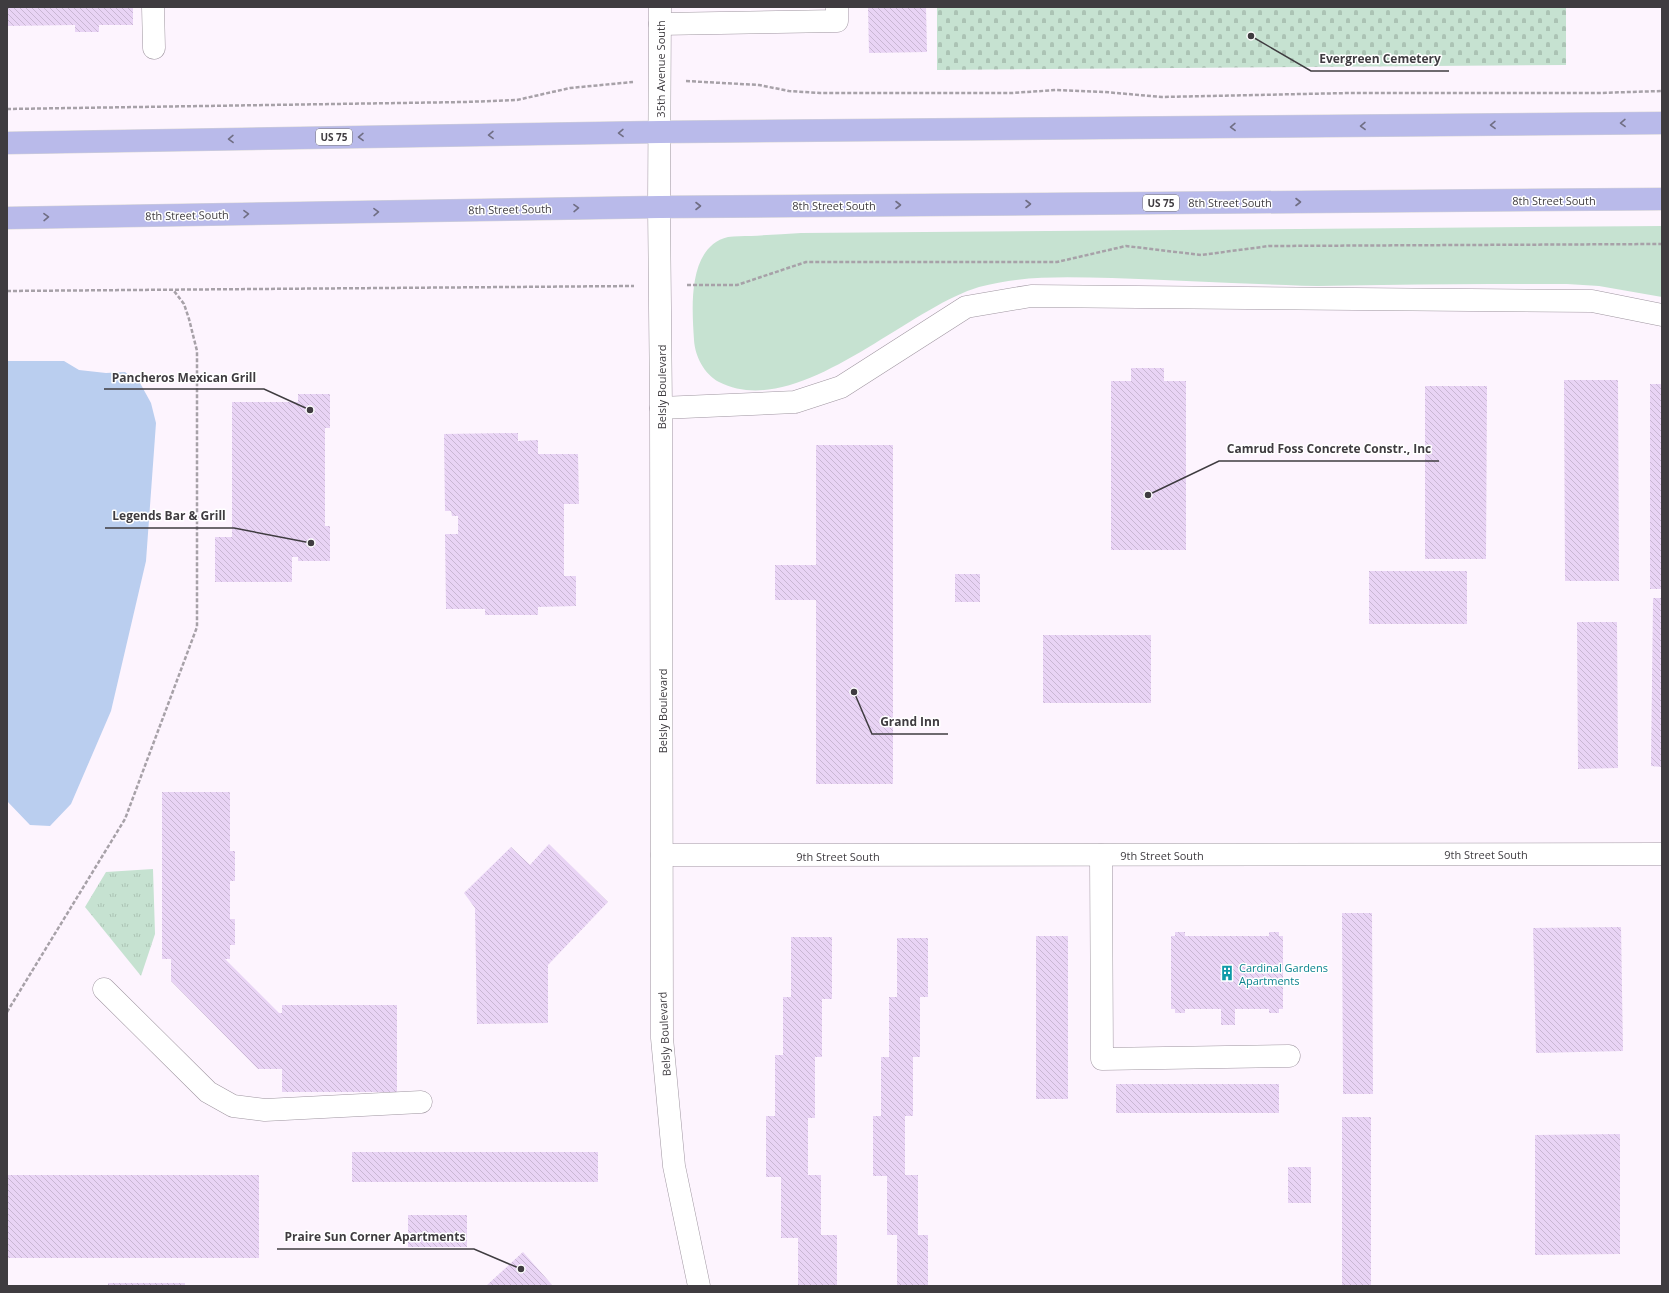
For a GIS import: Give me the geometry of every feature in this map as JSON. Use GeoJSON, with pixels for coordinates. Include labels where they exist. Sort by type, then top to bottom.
{"type":"FeatureCollection","features":[{"type":"Feature","properties":{"kind":"main road","name":"US 75"},"geometry":{"type":"LineString","coordinates":[[7,143],[660,132],[1662,123]]}},
{"type":"Feature","properties":{"kind":"main road","name":"8th Street South"},"geometry":{"type":"LineString","coordinates":[[7,218],[660,207],[1662,199]]}},
{"type":"Feature","properties":{"kind":"street"},"geometry":{"type":"LineString","coordinates":[[153,7],[154,48]]}},
{"type":"Feature","properties":{"kind":"street"},"geometry":{"type":"LineString","coordinates":[[660,15],[837,21],[837,7]]}},
{"type":"Feature","properties":{"kind":"street","name":"35th Avenue South"},"geometry":{"type":"LineString","coordinates":[[660,15],[660,132]]}},
{"type":"Feature","properties":{"kind":"street","name":"Belsly Boulevard"},"geometry":{"type":"LineString","coordinates":[[660,132],[662,1038],[674,1166],[699,1286]]}},
{"type":"Feature","properties":{"kind":"street"},"geometry":{"type":"LineString","coordinates":[[661,408],[795,402],[841,387],[966,307],[1031,296],[1592,302],[1662,315]]}},
{"type":"Feature","properties":{"kind":"street","name":"9th Street South"},"geometry":{"type":"LineString","coordinates":[[662,856],[1662,854]]}},
{"type":"Feature","properties":{"kind":"street"},"geometry":{"type":"LineString","coordinates":[[1101,856],[1102,1059],[1289,1056]]}},
{"type":"Feature","properties":{"kind":"street"},"geometry":{"type":"LineString","coordinates":[[104,989],[208,1092],[233,1106],[265,1110],[421,1102]]}},
{"type":"Feature","properties":{"kind":"path"},"geometry":{"type":"LineString","coordinates":[[7,109],[517,100],[570,88],[660,80],[759,85],[789,91],[820,93],[1012,93],[1056,90],[1105,92],[1162,97],[1349,93],[1599,93],[1662,91]]}},
{"type":"Feature","properties":{"kind":"path"},"geometry":{"type":"LineString","coordinates":[[686,285],[737,285],[806,262],[1058,262],[1126,246],[1201,255],[1268,246],[1662,244]]}},
{"type":"Feature","properties":{"kind":"path"},"geometry":{"type":"LineString","coordinates":[[7,291],[174,291],[612,286]]}},
{"type":"Feature","properties":{"kind":"path"},"geometry":{"type":"LineString","coordinates":[[7,1012],[125,819],[197,627],[197,350],[184,304],[174,291]]}},
{"type":"Feature","properties":{"kind":"green space"},"geometry":{"type":"Polygon","coordinates":[[[937,7],[1566,7],[1566,65],[937,70],[937,7]]]}},
{"type":"Feature","properties":{"kind":"green space"},"geometry":{"type":"Polygon","coordinates":[[[1662,226],[1662,297],[1599,286],[1567,284],[1310,286],[1112,278],[1062,277],[1012,280],[979,287],[950,299],[850,358],[816,375],[782,387],[750,390],[719,382],[714,379],[701,364],[696,352],[694,340],[693,296],[699,266],[705,253],[715,243],[728,237],[801,233],[1662,226]]]}},
{"type":"Feature","properties":{"kind":"green space"},"geometry":{"type":"Polygon","coordinates":[[[153,869],[155,934],[141,976],[85,907],[106,872],[153,869]]]}},
{"type":"Feature","properties":{"kind":"water"},"geometry":{"type":"Polygon","coordinates":[[[7,361],[64,361],[79,370],[106,373],[125,372],[140,383],[151,403],[156,423],[146,561],[111,711],[71,804],[50,826],[30,825],[7,801],[7,361]]]}},
{"type":"Feature","properties":{"kind":"building"},"geometry":{"type":"Polygon","coordinates":[[[7,7],[133,7],[133,25],[99,25],[99,32],[75,32],[75,25],[7,26],[7,7]]]}},
{"type":"Feature","properties":{"kind":"building"},"geometry":{"type":"Polygon","coordinates":[[[868,7],[926,7],[927,52],[869,53],[868,7]]]}},
{"type":"Feature","properties":{"kind":"building"},"geometry":{"type":"Polygon","coordinates":[[[1131,368],[1164,368],[1164,381],[1186,381],[1186,550],[1111,550],[1111,381],[1131,381],[1131,368]]]}},
{"type":"Feature","properties":{"kind":"building"},"geometry":{"type":"Polygon","coordinates":[[[1564,380],[1618,380],[1619,581],[1565,581],[1564,380]]]}},
{"type":"Feature","properties":{"kind":"building"},"geometry":{"type":"Polygon","coordinates":[[[1650,384],[1662,384],[1662,589],[1650,589],[1650,384]]]}},
{"type":"Feature","properties":{"kind":"building"},"geometry":{"type":"Polygon","coordinates":[[[1425,386],[1487,386],[1486,559],[1425,559],[1425,386]]]}},
{"type":"Feature","properties":{"kind":"building"},"geometry":{"type":"Polygon","coordinates":[[[298,394],[330,394],[330,428],[325,428],[325,526],[330,526],[330,561],[298,561],[298,557],[292,557],[292,582],[215,582],[215,537],[232,537],[232,402],[298,402],[298,394]]]}},
{"type":"Feature","properties":{"kind":"building"},"geometry":{"type":"Polygon","coordinates":[[[518,433],[518,441],[538,440],[538,454],[578,454],[579,504],[564,504],[564,576],[576,576],[576,606],[538,607],[538,615],[485,615],[485,609],[446,609],[445,534],[458,534],[458,516],[452,516],[451,511],[445,511],[444,434],[518,433]]]}},
{"type":"Feature","properties":{"kind":"building"},"geometry":{"type":"Polygon","coordinates":[[[816,445],[893,445],[893,784],[816,784],[816,600],[775,600],[775,565],[816,565],[816,445]]]}},
{"type":"Feature","properties":{"kind":"building"},"geometry":{"type":"Polygon","coordinates":[[[1369,571],[1467,571],[1467,624],[1369,624],[1369,571]]]}},
{"type":"Feature","properties":{"kind":"building"},"geometry":{"type":"Polygon","coordinates":[[[955,574],[980,574],[980,602],[955,602],[955,574]]]}},
{"type":"Feature","properties":{"kind":"building"},"geometry":{"type":"Polygon","coordinates":[[[1653,598],[1662,598],[1662,767],[1651,766],[1653,598]]]}},
{"type":"Feature","properties":{"kind":"building"},"geometry":{"type":"Polygon","coordinates":[[[1577,622],[1617,622],[1618,768],[1578,769],[1577,622]]]}},
{"type":"Feature","properties":{"kind":"building"},"geometry":{"type":"Polygon","coordinates":[[[1043,635],[1151,635],[1151,703],[1043,703],[1043,635]]]}},
{"type":"Feature","properties":{"kind":"building"},"geometry":{"type":"Polygon","coordinates":[[[162,792],[230,792],[230,851],[235,851],[235,881],[230,881],[230,919],[235,919],[235,945],[230,945],[230,959],[225,959],[279,1013],[282,1013],[282,1005],[397,1005],[397,1092],[282,1092],[282,1069],[258,1069],[171,981],[171,959],[162,959],[162,792]]]}},
{"type":"Feature","properties":{"kind":"building"},"geometry":{"type":"Polygon","coordinates":[[[549,844],[608,902],[548,965],[548,1023],[477,1024],[475,908],[464,893],[511,847],[530,865],[549,844]]]}},
{"type":"Feature","properties":{"kind":"building"},"geometry":{"type":"Polygon","coordinates":[[[1342,913],[1372,913],[1373,1094],[1343,1094],[1342,913]]]}},
{"type":"Feature","properties":{"kind":"building"},"geometry":{"type":"Polygon","coordinates":[[[1621,927],[1623,1051],[1536,1053],[1533,928],[1621,927]]]}},
{"type":"Feature","properties":{"kind":"building","name":"Cardinal Gardens Apartments"},"geometry":{"type":"Polygon","coordinates":[[[1175,932],[1185,932],[1185,936],[1269,936],[1269,932],[1279,932],[1279,936],[1283,936],[1283,1009],[1279,1009],[1279,1013],[1269,1013],[1269,1009],[1235,1009],[1235,1025],[1221,1025],[1221,1009],[1185,1009],[1185,1013],[1175,1013],[1175,1009],[1171,1009],[1171,936],[1175,936],[1175,932]]]}},
{"type":"Feature","properties":{"kind":"building"},"geometry":{"type":"Polygon","coordinates":[[[1036,936],[1068,936],[1068,1099],[1036,1099],[1036,936]]]}},
{"type":"Feature","properties":{"kind":"building"},"geometry":{"type":"Polygon","coordinates":[[[791,937],[832,937],[832,999],[822,999],[822,1057],[815,1057],[815,1118],[808,1118],[808,1175],[821,1175],[821,1235],[837,1235],[837,1286],[798,1286],[798,1238],[781,1238],[781,1177],[766,1177],[766,1116],[775,1116],[775,1055],[783,1055],[783,997],[791,997],[791,937]]]}},
{"type":"Feature","properties":{"kind":"building"},"geometry":{"type":"Polygon","coordinates":[[[897,938],[928,938],[928,997],[920,997],[920,1057],[913,1057],[913,1116],[905,1116],[905,1175],[918,1175],[918,1235],[928,1235],[928,1286],[897,1286],[897,1235],[887,1235],[887,1176],[873,1176],[873,1116],[881,1116],[881,1057],[889,1057],[889,997],[897,997],[897,938]]]}},
{"type":"Feature","properties":{"kind":"building"},"geometry":{"type":"Polygon","coordinates":[[[1116,1084],[1279,1084],[1279,1113],[1116,1113],[1116,1084]]]}},
{"type":"Feature","properties":{"kind":"building"},"geometry":{"type":"Polygon","coordinates":[[[1342,1117],[1371,1117],[1371,1286],[1342,1286],[1342,1117]]]}},
{"type":"Feature","properties":{"kind":"building"},"geometry":{"type":"Polygon","coordinates":[[[1620,1134],[1620,1254],[1535,1255],[1535,1135],[1620,1134]]]}},
{"type":"Feature","properties":{"kind":"building"},"geometry":{"type":"Polygon","coordinates":[[[352,1152],[598,1152],[598,1182],[352,1182],[352,1152]]]}},
{"type":"Feature","properties":{"kind":"building"},"geometry":{"type":"Polygon","coordinates":[[[1288,1167],[1311,1167],[1311,1203],[1288,1203],[1288,1167]]]}},
{"type":"Feature","properties":{"kind":"building"},"geometry":{"type":"Polygon","coordinates":[[[7,1175],[259,1175],[259,1258],[7,1258],[7,1175]]]}},
{"type":"Feature","properties":{"kind":"building"},"geometry":{"type":"Polygon","coordinates":[[[408,1215],[467,1215],[467,1247],[408,1247],[408,1215]]]}},
{"type":"Feature","properties":{"kind":"building"},"geometry":{"type":"Polygon","coordinates":[[[523,1252],[553,1286],[486,1286],[523,1252]]]}},
{"type":"Feature","properties":{"kind":"building"},"geometry":{"type":"Polygon","coordinates":[[[108,1283],[185,1283],[185,1286],[108,1286],[108,1283]]]}},
{"type":"Feature","properties":{"kind":"place","name":"Evergreen Cemetery"},"geometry":{"type":"Point","coordinates":[1251,36]}},
{"type":"Feature","properties":{"kind":"place","name":"Pancheros Mexican Grill"},"geometry":{"type":"Point","coordinates":[310,410]}},
{"type":"Feature","properties":{"kind":"place","name":"Camrud Foss Concrete Constr., Inc"},"geometry":{"type":"Point","coordinates":[1148,495]}},
{"type":"Feature","properties":{"kind":"place","name":"Legends Bar & Grill"},"geometry":{"type":"Point","coordinates":[311,543]}},
{"type":"Feature","properties":{"kind":"place","name":"Grand Inn"},"geometry":{"type":"Point","coordinates":[854,692]}},
{"type":"Feature","properties":{"kind":"place","name":"Cardinal Gardens Apartments"},"geometry":{"type":"Point","coordinates":[1227,973]}},
{"type":"Feature","properties":{"kind":"place","name":"Praire Sun Corner Apartments"},"geometry":{"type":"Point","coordinates":[521,1269]}}]}
